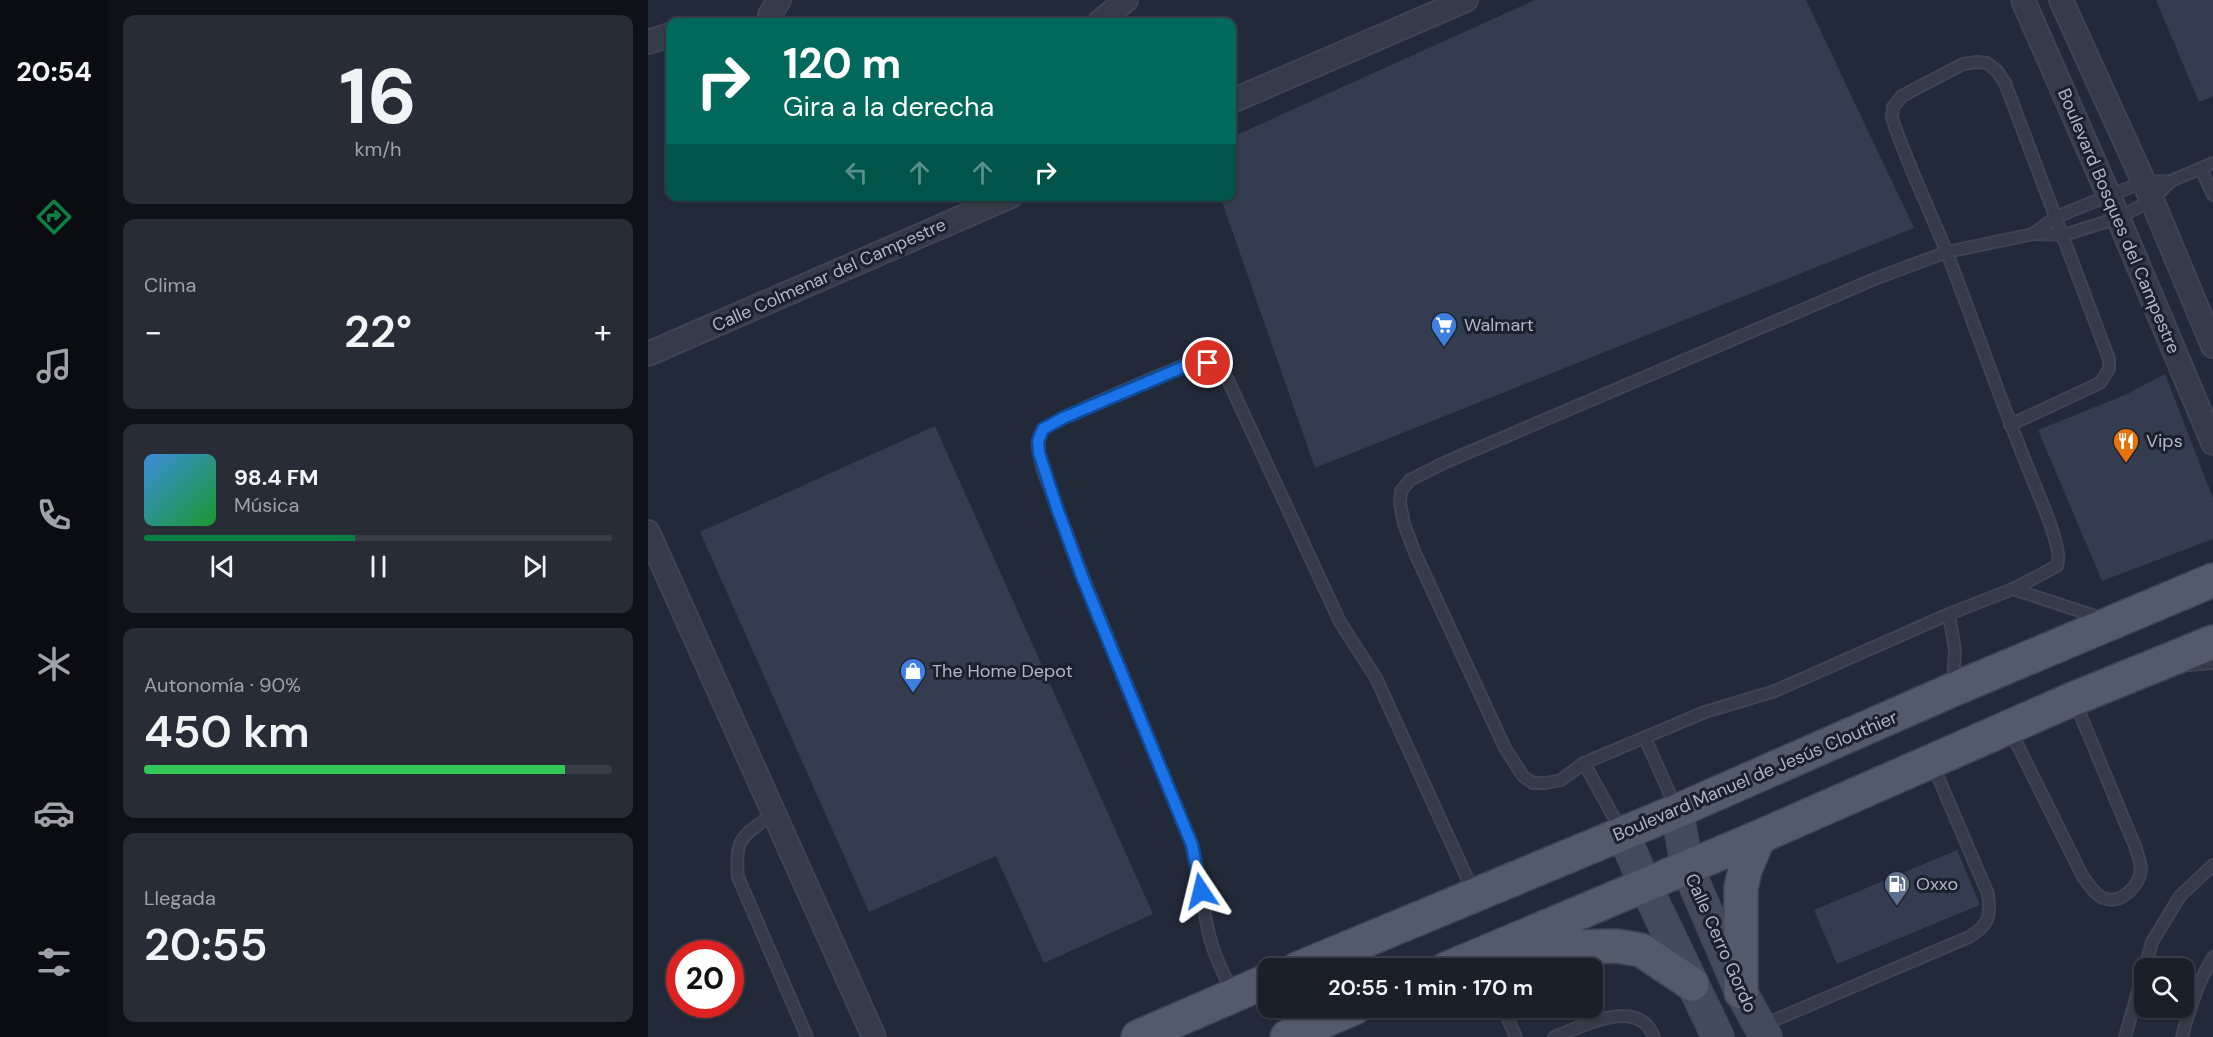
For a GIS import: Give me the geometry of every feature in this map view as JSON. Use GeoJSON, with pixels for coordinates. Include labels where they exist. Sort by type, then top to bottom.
{"type":"FeatureCollection","features":[{"type":"Feature","properties":{"kind":"main road","name":"Boulevard Manuel de Jesús Clouthier"},"geometry":{"type":"LineString","coordinates":[[1323,958],[1677,811],[1952,690],[2213,580]]}},
{"type":"Feature","properties":{"kind":"main road"},"geometry":{"type":"LineString","coordinates":[[1476,958],[1760,837],[2073,699],[2213,642]]}},
{"type":"Feature","properties":{"kind":"main road","name":"Calle Cerro Gordo"},"geometry":{"type":"LineString","coordinates":[[1677,811],[1687,867],[1742,992],[1763,1032]]}},
{"type":"Feature","properties":{"kind":"main road"},"geometry":{"type":"LineString","coordinates":[[1623,833],[1645,885],[1718,1037]]}},
{"type":"Feature","properties":{"kind":"main road"},"geometry":{"type":"LineString","coordinates":[[1742,992],[1741,888],[1745,870],[1760,837]]}},
{"type":"Feature","properties":{"kind":"main road"},"geometry":{"type":"LineString","coordinates":[[1490,953],[1560,947],[1617,946],[1641,950],[1692,984]]}},
{"type":"Feature","properties":{"kind":"main road"},"geometry":{"type":"LineString","coordinates":[[1138,1037],[1258,985]]}},
{"type":"Feature","properties":{"kind":"main road"},"geometry":{"type":"LineString","coordinates":[[1287,1037],[1331,1018]]}},
{"type":"Feature","properties":{"kind":"street"},"geometry":{"type":"LineString","coordinates":[[770,18],[779,0]]}},
{"type":"Feature","properties":{"kind":"street"},"geometry":{"type":"LineString","coordinates":[[1105,18],[1126,0]]}},
{"type":"Feature","properties":{"kind":"street"},"geometry":{"type":"LineString","coordinates":[[1236,99],[1466,0]]}},
{"type":"Feature","properties":{"kind":"street","name":"Boulevard Bosques del Campestre"},"geometry":{"type":"LineString","coordinates":[[2023,0],[2213,443]]}},
{"type":"Feature","properties":{"kind":"street","name":"Boulevard Bosques del Campestre"},"geometry":{"type":"LineString","coordinates":[[2061,0],[2148,191],[2213,346]]}},
{"type":"Feature","properties":{"kind":"street"},"geometry":{"type":"LineString","coordinates":[[648,42],[666,36]]}},
{"type":"Feature","properties":{"kind":"street","name":"Calle Colmenar del Campestre"},"geometry":{"type":"LineString","coordinates":[[648,354],[1000,201]]}},
{"type":"Feature","properties":{"kind":"street"},"geometry":{"type":"LineString","coordinates":[[648,532],[874,1037]]}},
{"type":"Feature","properties":{"kind":"lane"},"geometry":{"type":"LineString","coordinates":[[2010,425],[2100,383],[2109,369],[2109,358],[2064,235],[2005,83],[1998,71],[1988,63],[1977,62],[1963,64],[1902,96],[1893,107],[1892,118],[1947,252],[2010,425],[2051,526],[2060,561],[2052,570],[1775,691],[1705,712],[1584,763],[1561,780],[1533,783],[1523,776],[1513,763],[1415,553],[1404,524],[1400,503],[1401,490],[1410,480],[1446,462],[1697,353],[1818,305],[1877,278],[1947,252],[2033,234],[2064,235],[2118,218],[2148,191],[2171,181]]}},
{"type":"Feature","properties":{"kind":"lane"},"geometry":{"type":"LineString","coordinates":[[2033,234],[2056,217],[2109,196],[2148,191],[2213,163]]}},
{"type":"Feature","properties":{"kind":"lane"},"geometry":{"type":"LineString","coordinates":[[2201,169],[2213,195]]}},
{"type":"Feature","properties":{"kind":"lane"},"geometry":{"type":"LineString","coordinates":[[1233,995],[1212,945],[1192,845],[1083,579],[1042,468],[1038,441],[1043,429],[1063,418],[1195,362],[1208,363],[1220,368],[1227,378],[1340,622],[1376,678],[1475,895]]}},
{"type":"Feature","properties":{"kind":"lane"},"geometry":{"type":"LineString","coordinates":[[2013,589],[2112,622]]}},
{"type":"Feature","properties":{"kind":"lane"},"geometry":{"type":"LineString","coordinates":[[1949,614],[1954,650],[1952,690]]}},
{"type":"Feature","properties":{"kind":"lane"},"geometry":{"type":"LineString","coordinates":[[2150,668],[2213,663]]}},
{"type":"Feature","properties":{"kind":"lane"},"geometry":{"type":"LineString","coordinates":[[2008,727],[2083,877],[2093,891],[2102,898],[2111,900],[2122,896],[2139,880],[2141,867],[2135,846],[2073,699]]}},
{"type":"Feature","properties":{"kind":"lane"},"geometry":{"type":"LineString","coordinates":[[1645,738],[1677,811]]}},
{"type":"Feature","properties":{"kind":"lane"},"geometry":{"type":"LineString","coordinates":[[1763,1032],[1969,937],[1982,929],[1988,921],[1990,910],[1988,894],[1931,760]]}},
{"type":"Feature","properties":{"kind":"lane"},"geometry":{"type":"LineString","coordinates":[[1584,763],[1623,833]]}},
{"type":"Feature","properties":{"kind":"lane"},"geometry":{"type":"LineString","coordinates":[[774,812],[741,838],[736,860],[738,877],[807,1037]]}},
{"type":"Feature","properties":{"kind":"lane"},"geometry":{"type":"LineString","coordinates":[[2125,1037],[2152,942],[2180,896],[2213,865]]}},
{"type":"Feature","properties":{"kind":"lane"},"geometry":{"type":"LineString","coordinates":[[2182,1037],[2204,972],[2213,957]]}},
{"type":"Feature","properties":{"kind":"lane"},"geometry":{"type":"LineString","coordinates":[[1554,1037],[1610,1016],[1624,1016],[1642,1020],[1654,1037]]}},
{"type":"Feature","properties":{"kind":"lane"},"geometry":{"type":"LineString","coordinates":[[1507,1018],[1516,1037]]}},
{"type":"Feature","properties":{"kind":"building","name":"Walmart"},"geometry":{"type":"Polygon","coordinates":[[[1535,0],[1806,0],[1914,228],[1315,468],[1222,201],[1236,201],[1236,135],[1535,0]]]}},
{"type":"Feature","properties":{"kind":"building"},"geometry":{"type":"Polygon","coordinates":[[[2156,0],[2213,0],[2213,96],[2199,102],[2156,0]]]}},
{"type":"Feature","properties":{"kind":"building","name":"Vips"},"geometry":{"type":"Polygon","coordinates":[[[2165,374],[2213,498],[2213,539],[2102,581],[2038,430],[2127,394],[2165,374]]]}},
{"type":"Feature","properties":{"kind":"building","name":"The Home Depot"},"geometry":{"type":"Polygon","coordinates":[[[935,426],[1153,914],[1044,963],[996,856],[869,912],[700,532],[935,426]]]}},
{"type":"Feature","properties":{"kind":"building","name":"Oxxo"},"geometry":{"type":"Polygon","coordinates":[[[1957,850],[1980,905],[1837,964],[1814,910],[1957,850]]]}},
{"type":"Feature","properties":{"kind":"place","name":"Walmart"},"geometry":{"type":"Point","coordinates":[1444,348]}},
{"type":"Feature","properties":{"kind":"place","name":"Vips"},"geometry":{"type":"Point","coordinates":[2126,464]}},
{"type":"Feature","properties":{"kind":"place","name":"The Home Depot"},"geometry":{"type":"Point","coordinates":[913,694]}},
{"type":"Feature","properties":{"kind":"place","name":"Oxxo"},"geometry":{"type":"Point","coordinates":[1897,907]}},
{"type":"Feature","properties":{"kind":"route"},"geometry":{"type":"LineString","coordinates":[[1201,891],[1192,845],[1083,579],[1042,468],[1038,441],[1043,429],[1063,418],[1195,362],[1208,363]]}}]}
